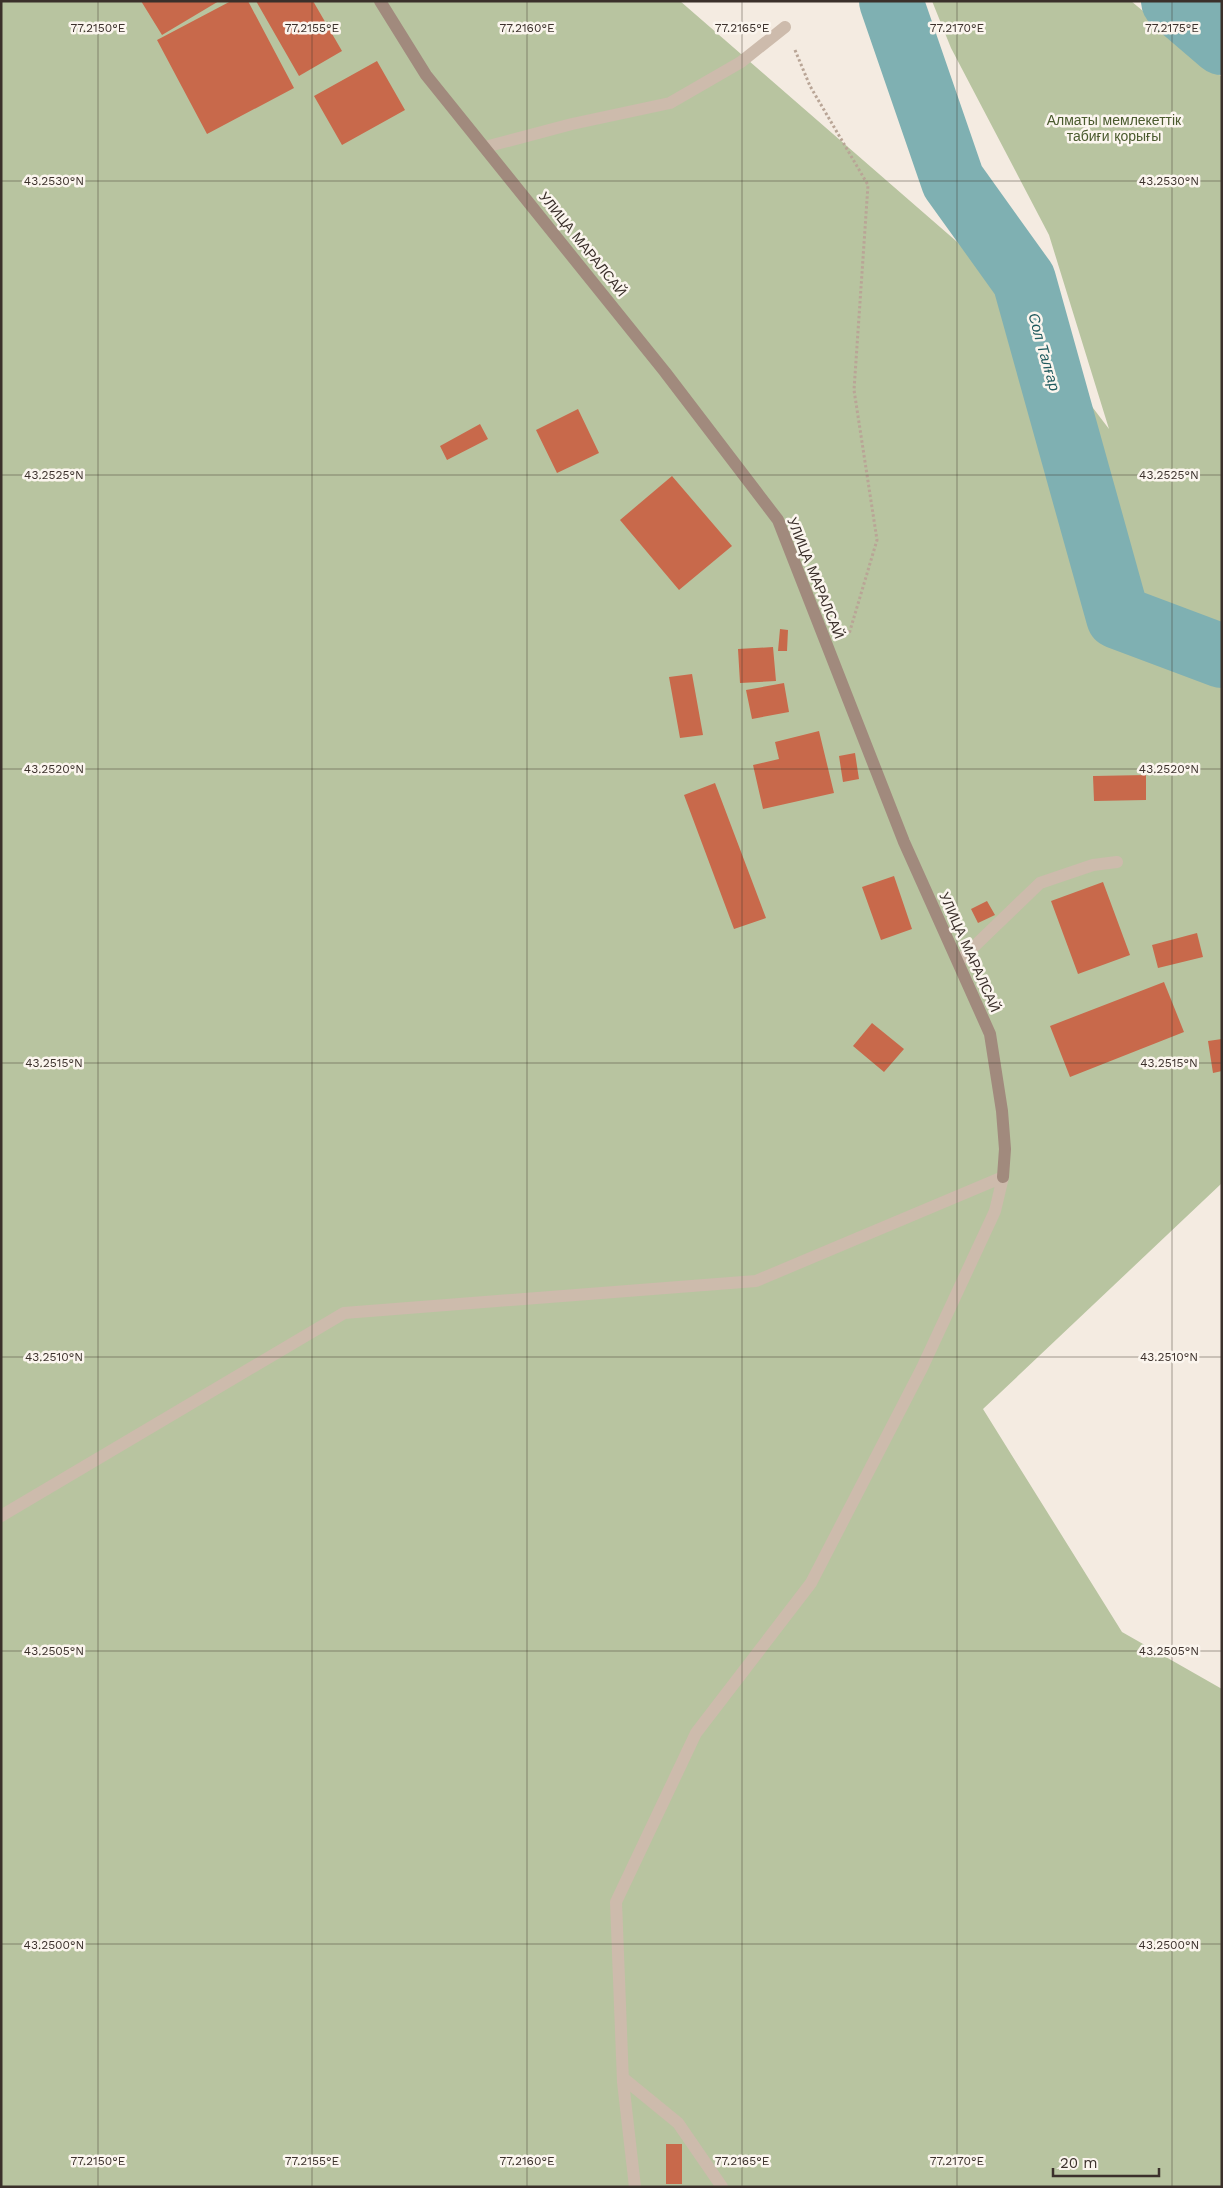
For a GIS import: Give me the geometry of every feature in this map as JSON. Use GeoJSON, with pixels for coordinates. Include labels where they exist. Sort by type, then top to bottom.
{"type":"FeatureCollection","features":[{"type":"Feature","properties":{"kind":"street","name":"УЛИЦА МАРАЛСАЙ"},"geometry":{"type":"LineString","coordinates":[[380,1],[426,75],[665,372],[778,520],[904,842],[990,1034],[1002,1111],[1005,1149],[1003,1177]]}},
{"type":"Feature","properties":{"kind":"street"},"geometry":{"type":"LineString","coordinates":[[485,147],[572,124],[670,103],[741,62],[785,26]]}},
{"type":"Feature","properties":{"kind":"street"},"geometry":{"type":"LineString","coordinates":[[958,962],[1040,883],[1093,865],[1117,862]]}},
{"type":"Feature","properties":{"kind":"street"},"geometry":{"type":"LineString","coordinates":[[1,1516],[344,1313],[756,1281],[1003,1177]]}},
{"type":"Feature","properties":{"kind":"street"},"geometry":{"type":"LineString","coordinates":[[635,2187],[623,2078],[616,1902],[696,1733],[811,1583],[922,1368],[995,1211],[1003,1177]]}},
{"type":"Feature","properties":{"kind":"street"},"geometry":{"type":"LineString","coordinates":[[623,2078],[678,2123],[722,2187]]}},
{"type":"Feature","properties":{"kind":"path"},"geometry":{"type":"LineString","coordinates":[[785,26],[810,86],[868,185],[854,390],[877,540],[838,672]]}},
{"type":"Feature","properties":{"kind":"green space","name":"Алматы мемлекеттік табиғи қорығы"},"geometry":{"type":"Polygon","coordinates":[[[1,1],[680,1],[986,267],[1109,429],[1049,235],[951,48],[932,1],[1131,1],[1222,77],[1222,1183],[983,1409],[1122,1632],[1222,1689],[1222,2187],[1,2187],[1,1]]]}},
{"type":"Feature","properties":{"kind":"building"},"geometry":{"type":"Polygon","coordinates":[[[141,1],[219,1],[162,35],[141,1]]]}},
{"type":"Feature","properties":{"kind":"building"},"geometry":{"type":"Polygon","coordinates":[[[231,1],[248,1],[294,88],[207,134],[157,40],[231,1]]]}},
{"type":"Feature","properties":{"kind":"building"},"geometry":{"type":"Polygon","coordinates":[[[256,1],[313,1],[342,51],[299,76],[256,1]]]}},
{"type":"Feature","properties":{"kind":"building"},"geometry":{"type":"Polygon","coordinates":[[[377,61],[405,110],[342,145],[314,96],[377,61]]]}},
{"type":"Feature","properties":{"kind":"building"},"geometry":{"type":"Polygon","coordinates":[[[578,409],[599,453],[557,473],[536,430],[578,409]]]}},
{"type":"Feature","properties":{"kind":"building"},"geometry":{"type":"Polygon","coordinates":[[[480,424],[488,439],[447,460],[440,446],[480,424]]]}},
{"type":"Feature","properties":{"kind":"building"},"geometry":{"type":"Polygon","coordinates":[[[672,476],[732,546],[679,590],[620,520],[672,476]]]}},
{"type":"Feature","properties":{"kind":"building"},"geometry":{"type":"Polygon","coordinates":[[[780,629],[788,630],[787,651],[778,651],[780,629]]]}},
{"type":"Feature","properties":{"kind":"building"},"geometry":{"type":"Polygon","coordinates":[[[773,647],[776,681],[740,683],[738,649],[773,647]]]}},
{"type":"Feature","properties":{"kind":"building"},"geometry":{"type":"Polygon","coordinates":[[[692,674],[703,735],[680,738],[669,677],[692,674]]]}},
{"type":"Feature","properties":{"kind":"building"},"geometry":{"type":"Polygon","coordinates":[[[784,683],[789,712],[752,719],[746,690],[784,683]]]}},
{"type":"Feature","properties":{"kind":"building"},"geometry":{"type":"Polygon","coordinates":[[[819,731],[834,793],[763,809],[753,765],[779,759],[775,742],[819,731]]]}},
{"type":"Feature","properties":{"kind":"building"},"geometry":{"type":"Polygon","coordinates":[[[855,753],[859,779],[843,782],[839,756],[855,753]]]}},
{"type":"Feature","properties":{"kind":"building"},"geometry":{"type":"Polygon","coordinates":[[[1146,775],[1146,800],[1094,801],[1093,776],[1146,775]]]}},
{"type":"Feature","properties":{"kind":"building"},"geometry":{"type":"Polygon","coordinates":[[[715,783],[766,918],[734,929],[684,795],[715,783]]]}},
{"type":"Feature","properties":{"kind":"building"},"geometry":{"type":"Polygon","coordinates":[[[894,876],[912,929],[881,940],[862,887],[894,876]]]}},
{"type":"Feature","properties":{"kind":"building"},"geometry":{"type":"Polygon","coordinates":[[[1103,882],[1130,955],[1078,974],[1051,901],[1103,882]]]}},
{"type":"Feature","properties":{"kind":"building"},"geometry":{"type":"Polygon","coordinates":[[[987,901],[995,915],[978,923],[971,909],[987,901]]]}},
{"type":"Feature","properties":{"kind":"building"},"geometry":{"type":"Polygon","coordinates":[[[1197,933],[1203,957],[1158,968],[1152,945],[1197,933]]]}},
{"type":"Feature","properties":{"kind":"building"},"geometry":{"type":"Polygon","coordinates":[[[1164,982],[1184,1032],[1070,1077],[1050,1026],[1164,982]]]}},
{"type":"Feature","properties":{"kind":"building"},"geometry":{"type":"Polygon","coordinates":[[[872,1023],[904,1049],[884,1072],[853,1046],[872,1023]]]}},
{"type":"Feature","properties":{"kind":"building"},"geometry":{"type":"Polygon","coordinates":[[[1222,1039],[1222,1071],[1213,1073],[1208,1041],[1222,1039]]]}},
{"type":"Feature","properties":{"kind":"building"},"geometry":{"type":"Polygon","coordinates":[[[666,2144],[682,2144],[682,2184],[666,2184],[666,2144]]]}},
{"type":"Feature","properties":{"kind":"waterway","name":"Сол Талғар"},"geometry":{"type":"LineString","coordinates":[[891,1],[953,181],[1024,280],[1118,617],[1222,656]]}},
{"type":"Feature","properties":{"kind":"waterway"},"geometry":{"type":"LineString","coordinates":[[1173,1],[1222,43]]}}]}
